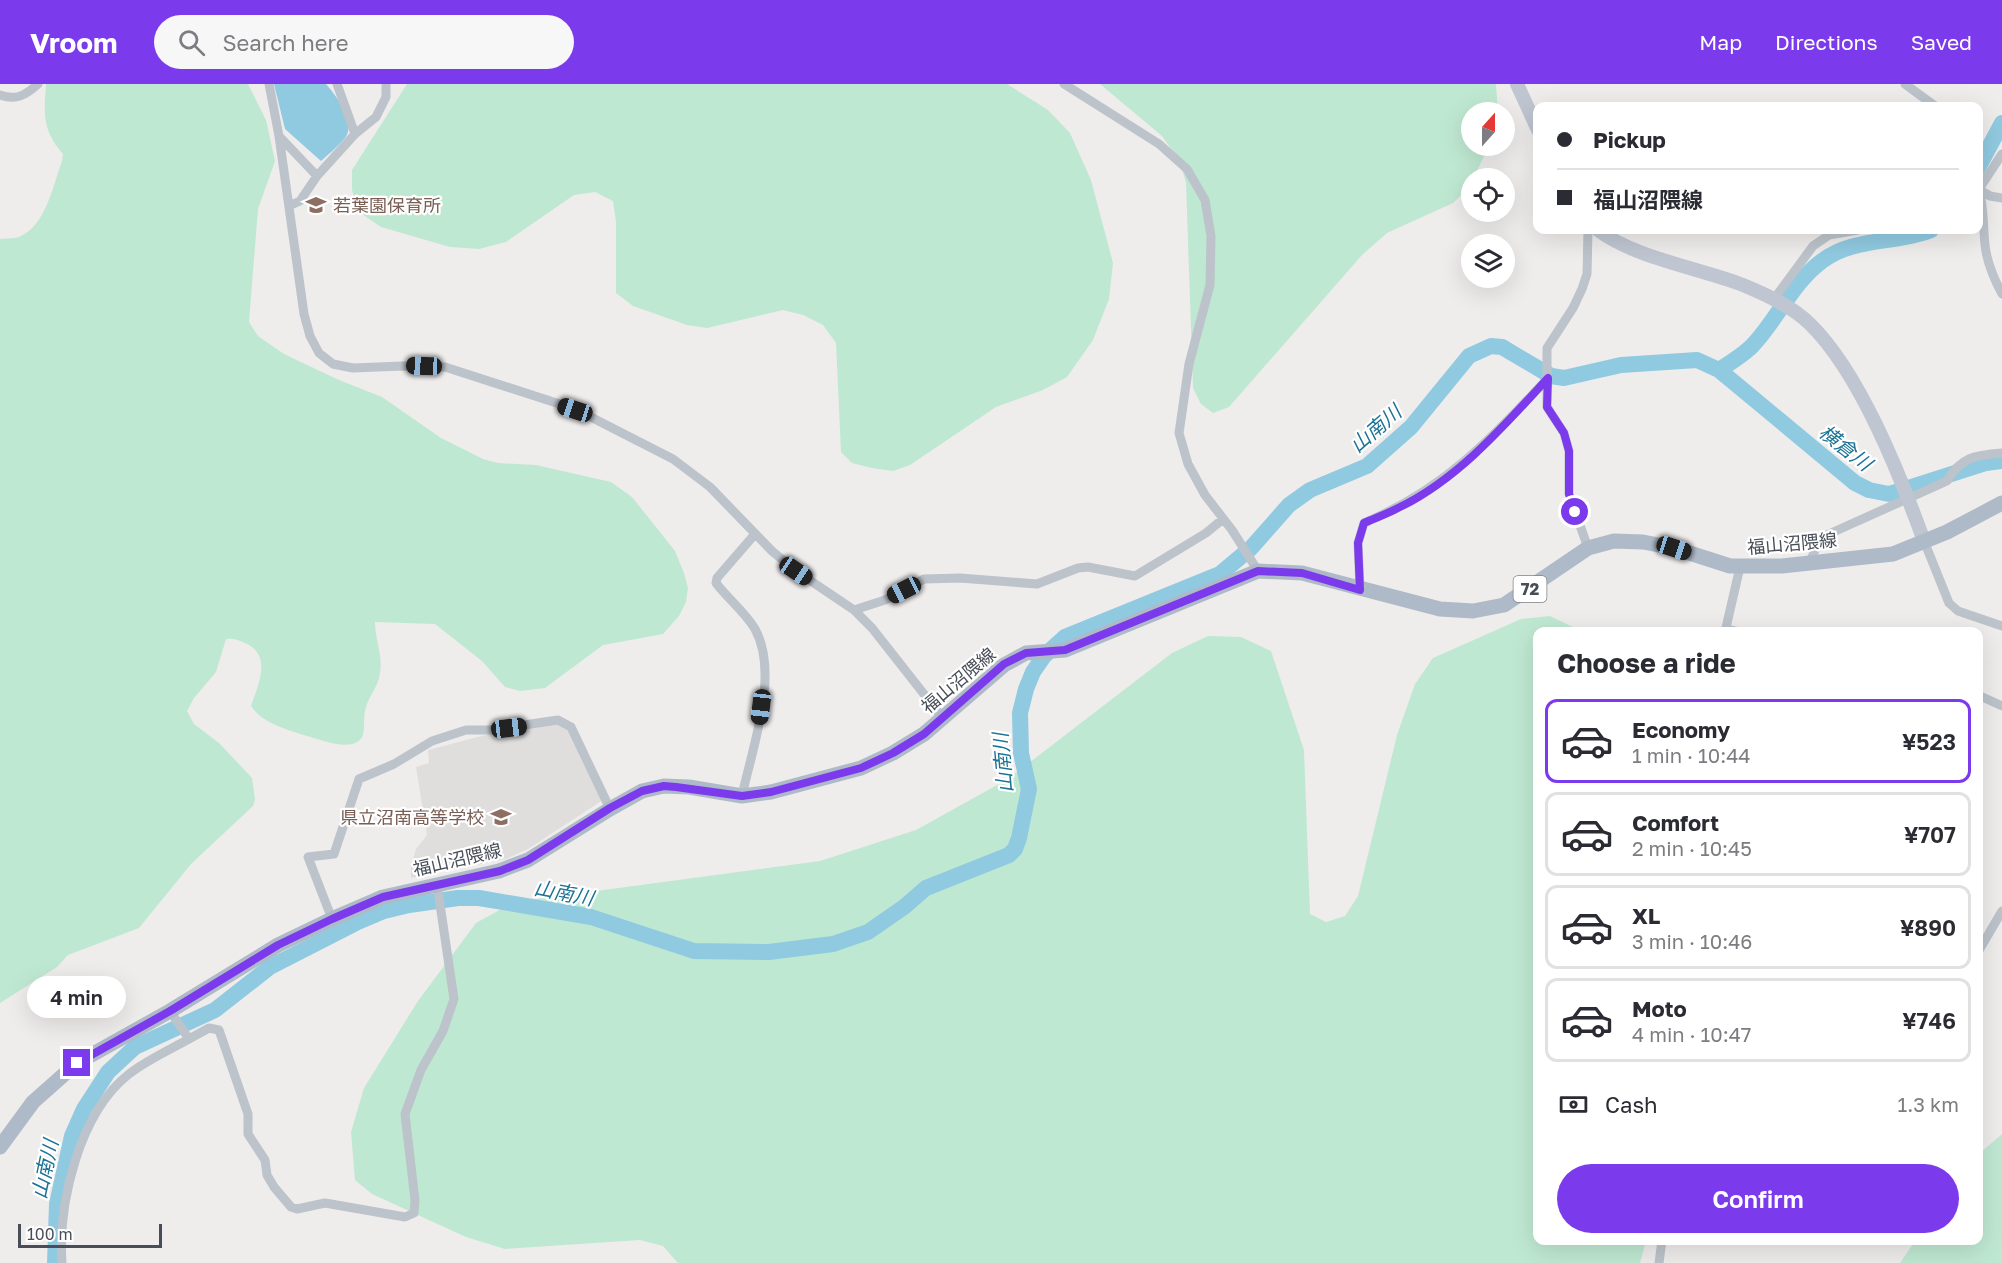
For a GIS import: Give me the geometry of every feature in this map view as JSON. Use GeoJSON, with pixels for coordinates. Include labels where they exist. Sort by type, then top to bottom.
{"type":"FeatureCollection","features":[{"type":"Feature","properties":{"kind":"main road","name":"福山沼隈線"},"geometry":{"type":"LineString","coordinates":[[0,1147],[33,1102],[77,1063],[174,1016],[278,945],[332,919],[383,897],[438,887],[500,871],[528,860],[610,808],[642,791],[664,786],[689,787],[742,796],[771,792],[861,768],[901,749],[924,734],[1004,664],[1026,653],[1047,652],[1074,646],[1258,571],[1302,573],[1360,590],[1440,609],[1473,611],[1504,605],[1588,548],[1614,541],[1643,542],[1674,548],[1730,566],[1782,566],[1893,554],[1982,516],[2002,503]]}},
{"type":"Feature","properties":{"kind":"street"},"geometry":{"type":"LineString","coordinates":[[0,95],[11,99],[20,97],[38,84]]}},
{"type":"Feature","properties":{"kind":"street"},"geometry":{"type":"LineString","coordinates":[[269,84],[310,336],[319,353],[333,364],[353,368],[445,367],[575,410],[673,459],[710,488],[755,534],[796,571],[854,610],[872,628],[942,717]]}},
{"type":"Feature","properties":{"kind":"street"},"geometry":{"type":"LineString","coordinates":[[337,84],[355,134]]}},
{"type":"Feature","properties":{"kind":"street"},"geometry":{"type":"LineString","coordinates":[[289,206],[300,201],[317,176],[355,134],[376,117],[386,97],[386,84]]}},
{"type":"Feature","properties":{"kind":"street"},"geometry":{"type":"LineString","coordinates":[[1064,84],[1159,144],[1187,169],[1205,200],[1211,236],[1210,285],[1189,364],[1179,432],[1188,464],[1205,495],[1258,571]]}},
{"type":"Feature","properties":{"kind":"street"},"geometry":{"type":"LineString","coordinates":[[1517,84],[1533,119]]}},
{"type":"Feature","properties":{"kind":"street"},"geometry":{"type":"LineString","coordinates":[[1905,84],[1930,102]]}},
{"type":"Feature","properties":{"kind":"street"},"geometry":{"type":"LineString","coordinates":[[279,136],[317,176]]}},
{"type":"Feature","properties":{"kind":"street"},"geometry":{"type":"LineString","coordinates":[[1983,183],[2002,154]]}},
{"type":"Feature","properties":{"kind":"street"},"geometry":{"type":"LineString","coordinates":[[1983,192],[1990,196],[2002,198]]}},
{"type":"Feature","properties":{"kind":"street"},"geometry":{"type":"LineString","coordinates":[[1983,203],[1985,248],[1992,274],[2002,294]]}},
{"type":"Feature","properties":{"kind":"street"},"geometry":{"type":"LineString","coordinates":[[1588,234],[1587,274],[1573,308],[1547,348],[1547,407],[1564,433],[1569,451],[1569,494],[1588,548]]}},
{"type":"Feature","properties":{"kind":"street"},"geometry":{"type":"LineString","coordinates":[[1605,234],[1624,245],[1743,285],[1788,307],[1809,323],[1833,350],[1863,399],[1908,498],[1949,603],[1958,611],[2002,626]]}},
{"type":"Feature","properties":{"kind":"street"},"geometry":{"type":"LineString","coordinates":[[1774,299],[1813,246],[1829,235],[1835,234]]}},
{"type":"Feature","properties":{"kind":"street"},"geometry":{"type":"LineString","coordinates":[[1360,590],[1358,543],[1364,523],[1399,508],[1459,466],[1499,430],[1548,378]]}},
{"type":"Feature","properties":{"kind":"street"},"geometry":{"type":"LineString","coordinates":[[1810,562],[1820,538],[1947,481],[1956,466],[1974,457],[2002,453]]}},
{"type":"Feature","properties":{"kind":"street"},"geometry":{"type":"LineString","coordinates":[[854,610],[885,600],[924,579],[960,578],[1037,584],[1078,568],[1088,567],[1135,576],[1206,534],[1223,519]]}},
{"type":"Feature","properties":{"kind":"street"},"geometry":{"type":"LineString","coordinates":[[742,796],[759,725],[766,670],[761,642],[754,626],[716,583],[717,578],[755,534]]}},
{"type":"Feature","properties":{"kind":"street"},"geometry":{"type":"LineString","coordinates":[[1727,627],[1740,567]]}},
{"type":"Feature","properties":{"kind":"street"},"geometry":{"type":"LineString","coordinates":[[1983,697],[2002,706]]}},
{"type":"Feature","properties":{"kind":"street"},"geometry":{"type":"LineString","coordinates":[[332,919],[308,857],[334,854],[359,779],[394,764],[432,741],[466,730],[490,730],[558,720],[571,727],[610,808]]}},
{"type":"Feature","properties":{"kind":"street"},"geometry":{"type":"LineString","coordinates":[[62,1263],[61,1244],[66,1203],[77,1149],[89,1126],[109,1096],[127,1075],[209,1028],[219,1030],[248,1114],[248,1134],[265,1160],[267,1175],[274,1187],[291,1207],[297,1209],[325,1203],[405,1217],[414,1213],[415,1200],[405,1114],[421,1070],[443,1031],[454,999],[438,887]]}},
{"type":"Feature","properties":{"kind":"street"},"geometry":{"type":"LineString","coordinates":[[1983,943],[2002,911]]}},
{"type":"Feature","properties":{"kind":"street"},"geometry":{"type":"LineString","coordinates":[[174,1016],[188,1038]]}},
{"type":"Feature","properties":{"kind":"street"},"geometry":{"type":"LineString","coordinates":[[1659,1263],[1661,1245]]}},
{"type":"Feature","properties":{"kind":"shaded area","name":"県立沼南高等学校"},"geometry":{"type":"Polygon","coordinates":[[[559,724],[566,726],[603,800],[528,849],[506,859],[411,878],[411,867],[416,849],[427,835],[416,767],[429,763],[428,750],[489,734],[559,724]]]}},
{"type":"Feature","properties":{"kind":"green space"},"geometry":{"type":"Polygon","coordinates":[[[46,84],[248,84],[266,120],[275,161],[258,209],[249,322],[258,336],[284,354],[382,397],[441,438],[483,459],[498,463],[536,465],[611,482],[632,497],[675,551],[688,588],[686,602],[679,616],[663,634],[603,645],[545,688],[520,691],[505,687],[482,661],[435,624],[375,622],[381,666],[379,677],[366,707],[363,735],[359,741],[346,745],[284,728],[256,712],[251,706],[260,680],[259,655],[254,648],[245,643],[226,639],[216,672],[194,698],[187,711],[194,724],[219,743],[252,778],[255,799],[253,806],[191,864],[139,928],[68,955],[57,967],[0,1003],[0,239],[19,237],[36,224],[47,204],[62,161],[63,154],[51,137],[46,121],[46,84]]]}},
{"type":"Feature","properties":{"kind":"green space"},"geometry":{"type":"Polygon","coordinates":[[[407,84],[1007,84],[1048,110],[1070,133],[1091,180],[1113,263],[1109,299],[1093,340],[1067,377],[1043,390],[996,407],[910,465],[893,471],[852,463],[841,452],[836,343],[823,325],[803,315],[783,310],[707,328],[687,325],[633,306],[616,293],[616,222],[613,201],[595,192],[574,195],[506,242],[479,249],[450,247],[381,227],[359,212],[352,190],[352,170],[407,84]]]}},
{"type":"Feature","properties":{"kind":"green space"},"geometry":{"type":"Polygon","coordinates":[[[1100,84],[1496,84],[1497,102],[1461,102],[1461,156],[1484,156],[1478,168],[1461,168],[1461,196],[1453,203],[1387,233],[1362,255],[1229,407],[1213,413],[1201,404],[1193,388],[1186,182],[1179,160],[1162,136],[1100,84]]]}},
{"type":"Feature","properties":{"kind":"green space"},"geometry":{"type":"Polygon","coordinates":[[[1550,616],[1573,627],[1533,627],[1533,1245],[1645,1245],[1640,1263],[678,1263],[663,1246],[640,1240],[505,1249],[466,1237],[372,1194],[355,1180],[351,1132],[364,1088],[418,1001],[476,923],[514,902],[820,861],[916,830],[1008,779],[1172,653],[1208,636],[1241,637],[1271,651],[1304,750],[1310,914],[1326,922],[1345,916],[1358,896],[1397,735],[1415,684],[1433,658],[1521,619],[1550,616]]]}},
{"type":"Feature","properties":{"kind":"green space"},"geometry":{"type":"Polygon","coordinates":[[[2002,1134],[2002,1263],[1900,1263],[1912,1245],[1983,1245],[1983,1151],[2002,1134]]]}},
{"type":"Feature","properties":{"kind":"water"},"geometry":{"type":"Polygon","coordinates":[[[274,84],[326,84],[340,102],[347,117],[348,132],[345,138],[321,161],[285,129],[274,84]]]}},
{"type":"Feature","properties":{"kind":"waterway","name":"山南川"},"geometry":{"type":"LineString","coordinates":[[1983,159],[2002,123]]}},
{"type":"Feature","properties":{"kind":"waterway","name":"山南川"},"geometry":{"type":"LineString","coordinates":[[1719,370],[1752,346],[1802,280],[1822,261],[1834,253],[1861,244],[1918,234]]}},
{"type":"Feature","properties":{"kind":"waterway","name":"山南川"},"geometry":{"type":"LineString","coordinates":[[55,1263],[57,1204],[72,1136],[84,1109],[108,1072],[135,1047],[215,1010],[270,967],[358,922],[384,911],[409,905],[458,898],[479,898],[591,917],[694,951],[769,952],[833,944],[868,932],[904,907],[926,888],[1009,855],[1015,849],[1019,838],[1029,789],[1021,753],[1020,713],[1033,672],[1044,656],[1065,637],[1220,574],[1251,548],[1289,505],[1310,490],[1367,466],[1411,427],[1469,356],[1491,346],[1502,347],[1551,376],[1564,378],[1621,365],[1697,360],[1719,370],[1855,483],[1869,490],[1889,494],[1986,463],[2002,461]]}},
{"type":"Feature","properties":{"kind":"place","name":"若葉園保育所"},"geometry":{"type":"Point","coordinates":[316,205]}},
{"type":"Feature","properties":{"kind":"place","name":"県立沼南高等学校"},"geometry":{"type":"Point","coordinates":[501,817]}},
{"type":"Feature","properties":{"kind":"route"},"geometry":{"type":"LineString","coordinates":[[77,1063],[112,1041],[170,1011],[278,945],[332,919],[383,897],[500,871],[528,860],[610,808],[642,791],[664,786],[689,787],[742,796],[771,792],[861,768],[893,753],[924,734],[1004,664],[1026,653],[1065,650],[1258,571],[1302,573],[1360,590],[1358,543],[1364,523],[1399,508],[1428,490],[1459,466],[1499,430],[1548,378],[1547,407],[1564,433],[1569,451],[1569,494],[1575,512]]}},
{"type":"Feature","properties":{"kind":"water label","name":"横倉川"},"geometry":{"type":"Point","coordinates":[1846,447]}}]}
